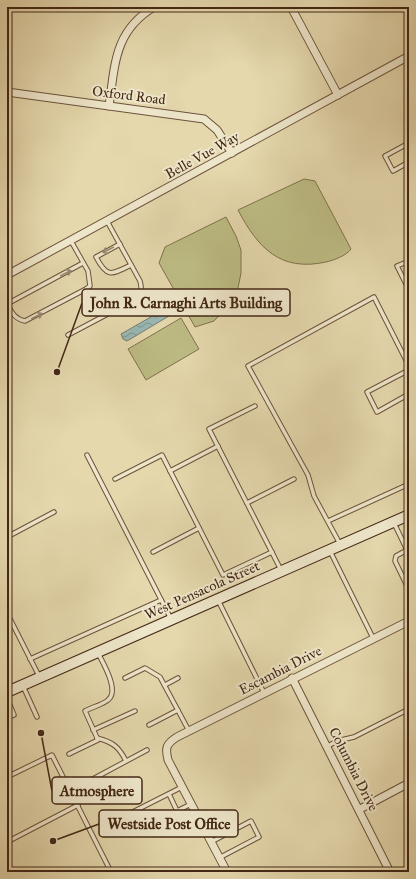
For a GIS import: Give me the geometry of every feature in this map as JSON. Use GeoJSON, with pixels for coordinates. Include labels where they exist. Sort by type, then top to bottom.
{"type":"FeatureCollection","features":[{"type":"Feature","properties":{"kind":"main road","name":"West Pensacola Street"},"geometry":{"type":"LineString","coordinates":[[7,692],[409,515]]}},
{"type":"Feature","properties":{"kind":"street"},"geometry":{"type":"LineString","coordinates":[[109,106],[117,52],[121,40],[135,21],[154,7]]}},
{"type":"Feature","properties":{"kind":"street"},"geometry":{"type":"LineString","coordinates":[[291,7],[338,95]]}},
{"type":"Feature","properties":{"kind":"street","name":"Belle Vue Way"},"geometry":{"type":"LineString","coordinates":[[7,275],[409,56]]}},
{"type":"Feature","properties":{"kind":"street","name":"Oxford Road"},"geometry":{"type":"LineString","coordinates":[[7,92],[204,119],[217,130],[232,153]]}},
{"type":"Feature","properties":{"kind":"street","name":"Escambia Drive"},"geometry":{"type":"LineString","coordinates":[[182,787],[168,760],[165,750],[166,746],[177,737],[292,678],[409,621]]}},
{"type":"Feature","properties":{"kind":"street","name":"Columbia Drive"},"geometry":{"type":"LineString","coordinates":[[292,678],[360,809],[390,872]]}},
{"type":"Feature","properties":{"kind":"street"},"geometry":{"type":"LineString","coordinates":[[360,809],[409,783]]}},
{"type":"Feature","properties":{"kind":"street"},"geometry":{"type":"LineString","coordinates":[[182,787],[226,872]]}},
{"type":"Feature","properties":{"kind":"lane"},"geometry":{"type":"LineString","coordinates":[[409,142],[385,156],[393,171],[409,162]]}},
{"type":"Feature","properties":{"kind":"lane"},"geometry":{"type":"LineString","coordinates":[[68,335],[136,299],[142,289],[140,281],[107,221]]}},
{"type":"Feature","properties":{"kind":"lane"},"geometry":{"type":"LineString","coordinates":[[71,241],[84,263],[90,276],[90,286],[52,308],[25,321],[20,320],[13,314],[7,304],[84,263]]}},
{"type":"Feature","properties":{"kind":"lane"},"geometry":{"type":"LineString","coordinates":[[120,244],[96,257],[103,270],[108,273],[115,273],[131,265]]}},
{"type":"Feature","properties":{"kind":"lane"},"geometry":{"type":"LineString","coordinates":[[409,261],[397,266],[409,290]]}},
{"type":"Feature","properties":{"kind":"lane"},"geometry":{"type":"LineString","coordinates":[[341,545],[314,496],[308,475],[248,366],[374,297],[409,366]]}},
{"type":"Feature","properties":{"kind":"lane"},"geometry":{"type":"LineString","coordinates":[[409,370],[367,392],[377,412],[409,394]]}},
{"type":"Feature","properties":{"kind":"lane"},"geometry":{"type":"LineString","coordinates":[[255,406],[209,429],[282,571]]}},
{"type":"Feature","properties":{"kind":"lane"},"geometry":{"type":"LineString","coordinates":[[170,471],[218,446]]}},
{"type":"Feature","properties":{"kind":"lane"},"geometry":{"type":"LineString","coordinates":[[87,454],[171,620]]}},
{"type":"Feature","properties":{"kind":"lane"},"geometry":{"type":"LineString","coordinates":[[115,479],[162,455],[222,575],[272,552]]}},
{"type":"Feature","properties":{"kind":"lane"},"geometry":{"type":"LineString","coordinates":[[247,503],[294,479]]}},
{"type":"Feature","properties":{"kind":"lane"},"geometry":{"type":"LineString","coordinates":[[328,521],[409,484]]}},
{"type":"Feature","properties":{"kind":"lane"},"geometry":{"type":"LineString","coordinates":[[7,537],[54,512]]}},
{"type":"Feature","properties":{"kind":"lane"},"geometry":{"type":"LineString","coordinates":[[393,522],[408,549],[396,556],[395,561],[409,590]]}},
{"type":"Feature","properties":{"kind":"lane"},"geometry":{"type":"LineString","coordinates":[[153,552],[199,528]]}},
{"type":"Feature","properties":{"kind":"lane"},"geometry":{"type":"LineString","coordinates":[[330,550],[373,638]]}},
{"type":"Feature","properties":{"kind":"lane"},"geometry":{"type":"LineString","coordinates":[[217,599],[264,693]]}},
{"type":"Feature","properties":{"kind":"lane"},"geometry":{"type":"LineString","coordinates":[[30,659],[161,600]]}},
{"type":"Feature","properties":{"kind":"lane"},"geometry":{"type":"LineString","coordinates":[[7,613],[40,678]]}},
{"type":"Feature","properties":{"kind":"lane"},"geometry":{"type":"LineString","coordinates":[[98,652],[112,685],[113,691],[108,700],[85,711],[97,738],[109,741],[116,745],[126,761]]}},
{"type":"Feature","properties":{"kind":"lane"},"geometry":{"type":"LineString","coordinates":[[125,678],[145,668],[160,677],[189,731]]}},
{"type":"Feature","properties":{"kind":"lane"},"geometry":{"type":"LineString","coordinates":[[165,685],[178,678]]}},
{"type":"Feature","properties":{"kind":"lane"},"geometry":{"type":"LineString","coordinates":[[23,685],[37,717]]}},
{"type":"Feature","properties":{"kind":"lane"},"geometry":{"type":"LineString","coordinates":[[7,698],[14,715],[7,718]]}},
{"type":"Feature","properties":{"kind":"lane"},"geometry":{"type":"LineString","coordinates":[[328,746],[354,737],[409,709]]}},
{"type":"Feature","properties":{"kind":"lane"},"geometry":{"type":"LineString","coordinates":[[149,725],[178,710]]}},
{"type":"Feature","properties":{"kind":"lane"},"geometry":{"type":"LineString","coordinates":[[93,730],[135,711]]}},
{"type":"Feature","properties":{"kind":"lane"},"geometry":{"type":"LineString","coordinates":[[69,754],[98,740],[97,738]]}},
{"type":"Feature","properties":{"kind":"lane"},"geometry":{"type":"LineString","coordinates":[[91,780],[147,750]]}},
{"type":"Feature","properties":{"kind":"lane"},"geometry":{"type":"LineString","coordinates":[[7,766],[11,775],[52,755],[111,872]]}},
{"type":"Feature","properties":{"kind":"lane"},"geometry":{"type":"LineString","coordinates":[[113,822],[182,787]]}},
{"type":"Feature","properties":{"kind":"lane"},"geometry":{"type":"LineString","coordinates":[[168,794],[177,811],[191,804]]}},
{"type":"Feature","properties":{"kind":"lane"},"geometry":{"type":"LineString","coordinates":[[7,842],[78,805]]}},
{"type":"Feature","properties":{"kind":"lane"},"geometry":{"type":"LineString","coordinates":[[211,842],[251,821],[257,832],[259,837],[219,858]]}},
{"type":"Feature","properties":{"kind":"shaded area"},"geometry":{"type":"Polygon","coordinates":[[[304,179],[315,181],[351,249],[346,254],[333,260],[310,264],[283,260],[272,254],[254,236],[238,210],[304,179]]]}},
{"type":"Feature","properties":{"kind":"shaded area"},"geometry":{"type":"Polygon","coordinates":[[[226,217],[236,236],[241,250],[241,273],[238,288],[229,305],[214,321],[195,327],[159,263],[165,247],[226,217]]]}},
{"type":"Feature","properties":{"kind":"shaded area"},"geometry":{"type":"Polygon","coordinates":[[[181,318],[199,349],[146,380],[128,349],[181,318]]]}},
{"type":"Feature","properties":{"kind":"water"},"geometry":{"type":"Polygon","coordinates":[[[170,306],[175,306],[179,310],[127,341],[123,339],[121,334],[170,306]]]}},
{"type":"Feature","properties":{"kind":"place","name":"John R. Carnaghi Arts Building"},"geometry":{"type":"Point","coordinates":[57,372]}},
{"type":"Feature","properties":{"kind":"place","name":"Atmosphere"},"geometry":{"type":"Point","coordinates":[41,733]}},
{"type":"Feature","properties":{"kind":"place","name":"Westside Post Office"},"geometry":{"type":"Point","coordinates":[53,841]}}]}
